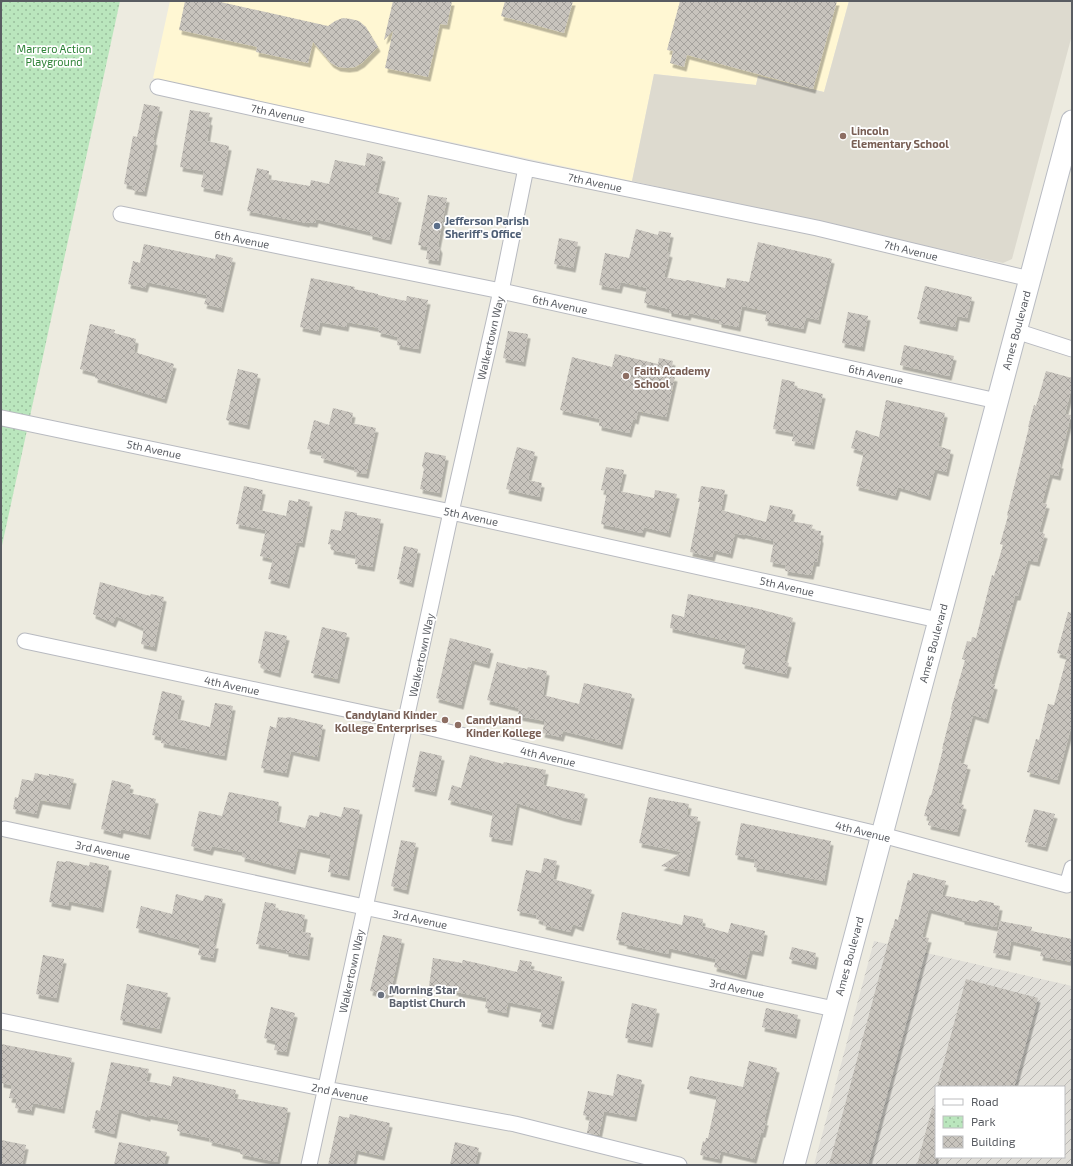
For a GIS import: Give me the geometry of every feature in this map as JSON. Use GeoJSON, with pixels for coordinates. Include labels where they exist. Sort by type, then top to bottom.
{"type":"FeatureCollection","features":[{"type":"Feature","properties":{"kind":"street","name":"7th Avenue"},"geometry":{"type":"LineString","coordinates":[[158,87],[526,168],[817,228],[1030,279]]}},
{"type":"Feature","properties":{"kind":"street","name":"Ames Boulevard"},"geometry":{"type":"LineString","coordinates":[[794,1165],[834,1009],[882,835],[1072,121]]}},
{"type":"Feature","properties":{"kind":"street","name":"Walkertown Way"},"geometry":{"type":"LineString","coordinates":[[309,1165],[451,512],[501,291],[526,168]]}},
{"type":"Feature","properties":{"kind":"street","name":"6th Avenue"},"geometry":{"type":"LineString","coordinates":[[121,214],[501,291],[997,401]]}},
{"type":"Feature","properties":{"kind":"street"},"geometry":{"type":"LineString","coordinates":[[1016,331],[1072,349]]}},
{"type":"Feature","properties":{"kind":"street","name":"5th Avenue"},"geometry":{"type":"LineString","coordinates":[[2,418],[451,512],[938,620]]}},
{"type":"Feature","properties":{"kind":"street","name":"4th Avenue"},"geometry":{"type":"LineString","coordinates":[[25,642],[406,722],[882,835],[1067,885],[1072,868]]}},
{"type":"Feature","properties":{"kind":"street","name":"3rd Avenue"},"geometry":{"type":"LineString","coordinates":[[5,829],[834,1009]]}},
{"type":"Feature","properties":{"kind":"street","name":"2nd Avenue"},"geometry":{"type":"LineString","coordinates":[[1,1021],[326,1090],[515,1124],[679,1165]]}},
{"type":"Feature","properties":{"kind":"shaded area"},"geometry":{"type":"Polygon","coordinates":[[[170,1],[849,1],[824,92],[758,76],[756,85],[654,74],[632,181],[153,78],[170,1]]]}},
{"type":"Feature","properties":{"kind":"shaded area","name":"Lincoln Elementary School"},"geometry":{"type":"Polygon","coordinates":[[[849,1],[1072,1],[1072,35],[1012,259],[1003,263],[632,181],[654,74],[756,85],[758,76],[824,92],[849,1]]]}},
{"type":"Feature","properties":{"kind":"shaded area"},"geometry":{"type":"Polygon","coordinates":[[[874,941],[1072,986],[1072,1165],[814,1165],[874,941]]]}},
{"type":"Feature","properties":{"kind":"green space","name":"Marrero Action Playground"},"geometry":{"type":"Polygon","coordinates":[[[1,1],[120,1],[1,550],[1,1]]]}},
{"type":"Feature","properties":{"kind":"building"},"geometry":{"type":"Polygon","coordinates":[[[185,1],[216,1],[328,26],[343,18],[351,19],[359,21],[366,27],[378,47],[362,63],[355,67],[347,68],[338,67],[331,63],[313,42],[308,63],[256,52],[257,47],[179,30],[185,1]]]}},
{"type":"Feature","properties":{"kind":"building"},"geometry":{"type":"Polygon","coordinates":[[[393,1],[452,1],[447,25],[440,24],[428,77],[385,68],[393,31],[384,40],[393,1]]]}},
{"type":"Feature","properties":{"kind":"building"},"geometry":{"type":"Polygon","coordinates":[[[505,1],[573,1],[564,33],[501,16],[505,1]]]}},
{"type":"Feature","properties":{"kind":"building"},"geometry":{"type":"Polygon","coordinates":[[[680,1],[837,1],[813,89],[687,55],[684,67],[670,63],[673,51],[667,50],[680,1]]]}},
{"type":"Feature","properties":{"kind":"building"},"geometry":{"type":"Polygon","coordinates":[[[144,104],[160,107],[153,140],[155,141],[144,192],[132,190],[133,186],[124,184],[133,136],[137,137],[144,104]]]}},
{"type":"Feature","properties":{"kind":"building"},"geometry":{"type":"Polygon","coordinates":[[[190,110],[210,113],[208,120],[210,121],[207,141],[229,146],[220,191],[201,187],[204,171],[180,167],[190,110]]]}},
{"type":"Feature","properties":{"kind":"building"},"geometry":{"type":"Polygon","coordinates":[[[367,153],[383,157],[375,192],[399,198],[389,240],[370,235],[370,232],[316,219],[315,223],[307,223],[247,211],[257,168],[269,171],[268,179],[310,186],[311,180],[329,184],[335,160],[365,166],[367,153]]]}},
{"type":"Feature","properties":{"kind":"building"},"geometry":{"type":"Polygon","coordinates":[[[428,195],[447,198],[438,245],[440,249],[438,261],[426,259],[428,247],[418,245],[428,195]]]}},
{"type":"Feature","properties":{"kind":"building"},"geometry":{"type":"Polygon","coordinates":[[[636,229],[658,235],[659,231],[671,233],[667,252],[670,253],[664,277],[725,288],[727,278],[749,282],[758,242],[832,259],[818,320],[806,317],[803,329],[765,321],[767,311],[742,306],[738,327],[719,323],[719,320],[689,313],[688,316],[669,312],[669,309],[644,303],[647,288],[621,282],[619,289],[599,285],[605,253],[629,258],[636,229]]]}},
{"type":"Feature","properties":{"kind":"building"},"geometry":{"type":"Polygon","coordinates":[[[559,238],[578,242],[573,268],[554,264],[559,238]]]}},
{"type":"Feature","properties":{"kind":"building"},"geometry":{"type":"Polygon","coordinates":[[[144,244],[215,259],[216,254],[233,258],[221,308],[204,304],[207,295],[147,282],[145,288],[128,284],[133,261],[140,263],[144,244]]]}},
{"type":"Feature","properties":{"kind":"building"},"geometry":{"type":"Polygon","coordinates":[[[311,278],[355,287],[354,289],[406,301],[407,296],[428,300],[418,349],[397,345],[398,337],[378,332],[379,328],[347,322],[346,327],[320,322],[318,331],[300,327],[311,278]]]}},
{"type":"Feature","properties":{"kind":"building"},"geometry":{"type":"Polygon","coordinates":[[[925,286],[972,297],[967,318],[957,316],[955,327],[917,319],[925,286]]]}},
{"type":"Feature","properties":{"kind":"building"},"geometry":{"type":"Polygon","coordinates":[[[848,312],[868,316],[862,347],[842,343],[848,312]]]}},
{"type":"Feature","properties":{"kind":"building"},"geometry":{"type":"Polygon","coordinates":[[[90,324],[115,330],[114,333],[136,339],[134,352],[174,364],[164,399],[95,378],[96,373],[80,369],[90,324]]]}},
{"type":"Feature","properties":{"kind":"building"},"geometry":{"type":"Polygon","coordinates":[[[508,331],[528,334],[523,362],[503,358],[508,331]]]}},
{"type":"Feature","properties":{"kind":"building"},"geometry":{"type":"Polygon","coordinates":[[[904,345],[954,356],[949,376],[900,365],[904,345]]]}},
{"type":"Feature","properties":{"kind":"building"},"geometry":{"type":"Polygon","coordinates":[[[615,354],[658,364],[659,358],[673,361],[670,376],[675,377],[666,417],[638,411],[636,420],[633,419],[629,433],[599,426],[600,419],[560,410],[572,357],[612,367],[615,354]]]}},
{"type":"Feature","properties":{"kind":"building"},"geometry":{"type":"Polygon","coordinates":[[[238,369],[258,374],[247,425],[226,420],[238,369]]]}},
{"type":"Feature","properties":{"kind":"building"},"geometry":{"type":"Polygon","coordinates":[[[1046,371],[1072,378],[1072,386],[1065,414],[1071,415],[1059,464],[1061,464],[1058,476],[1050,474],[1042,503],[1047,504],[1039,532],[1045,534],[1037,562],[1028,560],[1018,596],[1015,596],[991,684],[995,685],[986,719],[973,715],[960,763],[968,765],[958,803],[964,805],[957,832],[928,825],[930,817],[924,816],[930,795],[931,796],[951,709],[965,660],[962,659],[967,641],[971,642],[972,637],[976,638],[992,575],[994,576],[1003,545],[1000,544],[1008,516],[1028,427],[1046,371]]]}},
{"type":"Feature","properties":{"kind":"building"},"geometry":{"type":"Polygon","coordinates":[[[782,379],[795,382],[794,387],[823,394],[812,445],[792,441],[794,433],[773,429],[782,379]]]}},
{"type":"Feature","properties":{"kind":"building"},"geometry":{"type":"Polygon","coordinates":[[[886,400],[945,413],[938,446],[951,450],[946,472],[935,469],[928,496],[898,487],[895,496],[856,486],[864,452],[851,448],[856,430],[879,437],[886,400]]]}},
{"type":"Feature","properties":{"kind":"building"},"geometry":{"type":"Polygon","coordinates":[[[333,408],[353,413],[351,423],[376,428],[366,474],[354,472],[355,467],[321,458],[322,452],[307,449],[314,420],[329,425],[333,408]]]}},
{"type":"Feature","properties":{"kind":"building"},"geometry":{"type":"Polygon","coordinates":[[[517,447],[535,452],[528,480],[542,483],[539,497],[506,489],[517,447]]]}},
{"type":"Feature","properties":{"kind":"building"},"geometry":{"type":"Polygon","coordinates":[[[425,452],[446,456],[439,493],[420,489],[424,469],[422,466],[425,452]]]}},
{"type":"Feature","properties":{"kind":"building"},"geometry":{"type":"Polygon","coordinates":[[[606,467],[624,470],[619,491],[654,498],[655,490],[677,494],[668,533],[644,527],[642,533],[601,524],[607,491],[601,490],[606,467]]]}},
{"type":"Feature","properties":{"kind":"building"},"geometry":{"type":"Polygon","coordinates":[[[244,486],[263,490],[259,510],[286,516],[289,500],[298,502],[298,499],[310,502],[302,543],[297,542],[287,584],[268,579],[273,559],[260,556],[266,530],[236,524],[244,486]]]}},
{"type":"Feature","properties":{"kind":"building"},"geometry":{"type":"Polygon","coordinates":[[[701,486],[725,490],[721,510],[766,522],[770,505],[793,510],[790,521],[813,525],[811,530],[821,531],[817,562],[814,562],[811,575],[785,571],[786,565],[770,562],[774,541],[743,534],[735,533],[730,554],[714,550],[712,557],[690,552],[700,502],[698,502],[701,486]]]}},
{"type":"Feature","properties":{"kind":"building"},"geometry":{"type":"Polygon","coordinates":[[[345,511],[357,513],[357,515],[381,519],[372,567],[355,564],[356,555],[331,550],[332,545],[328,544],[331,529],[341,531],[345,511]]]}},
{"type":"Feature","properties":{"kind":"building"},"geometry":{"type":"Polygon","coordinates":[[[404,546],[418,549],[411,583],[397,579],[404,546]]]}},
{"type":"Feature","properties":{"kind":"building"},"geometry":{"type":"Polygon","coordinates":[[[100,582],[150,596],[151,594],[164,597],[154,647],[141,644],[144,628],[116,616],[113,623],[93,614],[100,582]]]}},
{"type":"Feature","properties":{"kind":"building"},"geometry":{"type":"Polygon","coordinates":[[[688,594],[755,608],[793,618],[784,661],[789,663],[786,674],[742,664],[746,645],[670,628],[672,614],[684,617],[688,594]]]}},
{"type":"Feature","properties":{"kind":"building"},"geometry":{"type":"Polygon","coordinates":[[[1068,612],[1072,613],[1072,724],[1057,780],[1027,772],[1036,739],[1039,740],[1048,704],[1054,705],[1067,656],[1057,653],[1068,612]]]}},
{"type":"Feature","properties":{"kind":"building"},"geometry":{"type":"Polygon","coordinates":[[[322,627],[347,633],[337,679],[311,673],[322,627]]]}},
{"type":"Feature","properties":{"kind":"building"},"geometry":{"type":"Polygon","coordinates":[[[265,631],[287,636],[278,673],[261,668],[262,665],[258,663],[265,631]]]}},
{"type":"Feature","properties":{"kind":"building"},"geometry":{"type":"Polygon","coordinates":[[[450,638],[491,649],[487,664],[472,660],[461,705],[436,698],[450,638]]]}},
{"type":"Feature","properties":{"kind":"building"},"geometry":{"type":"Polygon","coordinates":[[[497,662],[527,669],[528,667],[547,671],[543,695],[579,704],[584,683],[632,694],[620,745],[563,731],[561,737],[542,733],[545,721],[518,716],[519,708],[487,700],[497,662]]]}},
{"type":"Feature","properties":{"kind":"building"},"geometry":{"type":"Polygon","coordinates":[[[162,691],[182,696],[177,719],[210,727],[215,703],[233,706],[224,756],[161,743],[162,737],[152,735],[162,691]]]}},
{"type":"Feature","properties":{"kind":"building"},"geometry":{"type":"Polygon","coordinates":[[[278,717],[288,717],[323,725],[317,757],[291,751],[286,773],[261,768],[270,726],[276,728],[278,717]]]}},
{"type":"Feature","properties":{"kind":"building"},"geometry":{"type":"Polygon","coordinates":[[[420,751],[442,756],[434,792],[412,787],[420,751]]]}},
{"type":"Feature","properties":{"kind":"building"},"geometry":{"type":"Polygon","coordinates":[[[470,755],[503,764],[504,762],[546,770],[543,785],[585,794],[579,821],[517,803],[510,841],[489,837],[493,812],[448,800],[452,785],[461,788],[470,755]]]}},
{"type":"Feature","properties":{"kind":"building"},"geometry":{"type":"Polygon","coordinates":[[[35,773],[74,779],[68,805],[40,800],[36,814],[13,809],[15,797],[18,798],[22,779],[33,781],[35,773]]]}},
{"type":"Feature","properties":{"kind":"building"},"geometry":{"type":"Polygon","coordinates":[[[112,780],[131,785],[129,793],[156,799],[148,835],[121,829],[120,834],[101,829],[112,780]]]}},
{"type":"Feature","properties":{"kind":"building"},"geometry":{"type":"Polygon","coordinates":[[[229,792],[279,802],[276,821],[305,828],[309,815],[319,817],[320,812],[341,817],[344,807],[360,810],[347,876],[328,872],[331,855],[298,848],[293,870],[242,857],[243,852],[212,846],[210,851],[191,846],[199,811],[222,816],[229,792]]]}},
{"type":"Feature","properties":{"kind":"building"},"geometry":{"type":"Polygon","coordinates":[[[649,797],[689,804],[687,815],[698,817],[687,872],[661,866],[682,852],[639,843],[649,797]]]}},
{"type":"Feature","properties":{"kind":"building"},"geometry":{"type":"Polygon","coordinates":[[[1034,809],[1055,814],[1045,847],[1025,842],[1034,809]]]}},
{"type":"Feature","properties":{"kind":"building"},"geometry":{"type":"Polygon","coordinates":[[[741,823],[831,841],[824,881],[754,867],[755,859],[735,855],[741,823]]]}},
{"type":"Feature","properties":{"kind":"building"},"geometry":{"type":"Polygon","coordinates":[[[401,840],[416,843],[406,890],[391,886],[401,840]]]}},
{"type":"Feature","properties":{"kind":"building"},"geometry":{"type":"Polygon","coordinates":[[[544,858],[557,861],[553,879],[592,890],[581,927],[573,924],[570,932],[543,925],[544,922],[536,919],[537,915],[517,911],[526,870],[541,873],[544,858]]]}},
{"type":"Feature","properties":{"kind":"building"},"geometry":{"type":"Polygon","coordinates":[[[57,861],[67,861],[89,866],[90,862],[109,866],[101,908],[69,901],[68,906],[49,902],[57,861]]]}},
{"type":"Feature","properties":{"kind":"building"},"geometry":{"type":"Polygon","coordinates":[[[913,873],[946,881],[942,895],[977,902],[980,900],[1000,906],[996,927],[962,920],[962,918],[929,909],[922,937],[929,938],[868,1165],[829,1165],[892,928],[895,919],[898,920],[908,880],[911,881],[913,873]]]}},
{"type":"Feature","properties":{"kind":"building"},"geometry":{"type":"Polygon","coordinates":[[[176,894],[203,901],[205,895],[223,899],[213,944],[216,944],[213,958],[198,955],[200,945],[136,928],[141,906],[172,914],[176,894]]]}},
{"type":"Feature","properties":{"kind":"building"},"geometry":{"type":"Polygon","coordinates":[[[265,902],[276,904],[275,909],[305,915],[302,932],[311,933],[307,956],[256,944],[265,902]]]}},
{"type":"Feature","properties":{"kind":"building"},"geometry":{"type":"Polygon","coordinates":[[[622,912],[682,925],[684,915],[703,919],[702,926],[728,933],[731,923],[765,931],[761,952],[750,950],[744,975],[714,967],[716,959],[669,948],[668,954],[624,944],[625,942],[616,940],[622,912]]]}},
{"type":"Feature","properties":{"kind":"building"},"geometry":{"type":"Polygon","coordinates":[[[1000,921],[1032,927],[1031,931],[1072,939],[1072,962],[1040,956],[1042,948],[1011,941],[1008,956],[993,953],[1000,921]]]}},
{"type":"Feature","properties":{"kind":"building"},"geometry":{"type":"Polygon","coordinates":[[[383,935],[402,939],[390,995],[370,991],[383,935]]]}},
{"type":"Feature","properties":{"kind":"building"},"geometry":{"type":"Polygon","coordinates":[[[792,947],[816,953],[814,965],[789,959],[792,947]]]}},
{"type":"Feature","properties":{"kind":"building"},"geometry":{"type":"Polygon","coordinates":[[[43,955],[64,959],[56,998],[36,994],[43,955]]]}},
{"type":"Feature","properties":{"kind":"building"},"geometry":{"type":"Polygon","coordinates":[[[433,958],[462,963],[463,960],[517,972],[520,960],[532,962],[530,969],[562,977],[551,1025],[539,1022],[542,1009],[508,1002],[506,1013],[485,1008],[487,998],[429,986],[433,958]]]}},
{"type":"Feature","properties":{"kind":"building"},"geometry":{"type":"Polygon","coordinates":[[[966,979],[1038,998],[1014,1086],[937,1086],[966,979]]]}},
{"type":"Feature","properties":{"kind":"building"},"geometry":{"type":"Polygon","coordinates":[[[127,984],[168,993],[159,1029],[120,1020],[127,984]]]}},
{"type":"Feature","properties":{"kind":"building"},"geometry":{"type":"Polygon","coordinates":[[[632,1003],[657,1009],[650,1043],[625,1038],[632,1003]]]}},
{"type":"Feature","properties":{"kind":"building"},"geometry":{"type":"Polygon","coordinates":[[[271,1007],[295,1013],[286,1052],[274,1050],[276,1041],[264,1038],[271,1007]]]}},
{"type":"Feature","properties":{"kind":"building"},"geometry":{"type":"Polygon","coordinates":[[[766,1008],[798,1015],[794,1034],[762,1027],[766,1008]]]}},
{"type":"Feature","properties":{"kind":"building"},"geometry":{"type":"Polygon","coordinates":[[[1,1044],[72,1058],[62,1109],[33,1103],[31,1111],[15,1108],[17,1099],[9,1098],[12,1085],[1,1083],[1,1044]]]}},
{"type":"Feature","properties":{"kind":"building"},"geometry":{"type":"Polygon","coordinates":[[[749,1061],[777,1068],[764,1121],[766,1121],[763,1133],[761,1133],[754,1159],[721,1151],[719,1159],[700,1155],[703,1141],[705,1142],[706,1138],[708,1138],[717,1096],[687,1089],[690,1076],[743,1087],[749,1061]]]}},
{"type":"Feature","properties":{"kind":"building"},"geometry":{"type":"Polygon","coordinates":[[[111,1062],[149,1069],[146,1081],[171,1086],[173,1076],[236,1090],[234,1098],[288,1108],[277,1162],[240,1154],[241,1149],[209,1141],[210,1138],[177,1131],[179,1121],[148,1115],[148,1117],[119,1109],[114,1134],[92,1128],[96,1110],[100,1111],[111,1062]]]}},
{"type":"Feature","properties":{"kind":"building"},"geometry":{"type":"Polygon","coordinates":[[[617,1074],[642,1080],[634,1117],[604,1111],[599,1135],[587,1133],[590,1117],[583,1115],[588,1091],[613,1096],[617,1074]]]}},
{"type":"Feature","properties":{"kind":"building"},"geometry":{"type":"Polygon","coordinates":[[[932,1108],[935,1109],[936,1165],[917,1165],[932,1108]]]}},
{"type":"Feature","properties":{"kind":"building"},"geometry":{"type":"Polygon","coordinates":[[[350,1114],[390,1123],[382,1156],[356,1150],[353,1165],[328,1165],[339,1116],[349,1118],[350,1114]]]}},
{"type":"Feature","properties":{"kind":"building"},"geometry":{"type":"Polygon","coordinates":[[[1,1140],[26,1145],[22,1165],[1,1165],[1,1140]]]}},
{"type":"Feature","properties":{"kind":"building"},"geometry":{"type":"Polygon","coordinates":[[[119,1142],[167,1152],[164,1165],[114,1165],[119,1142]]]}},
{"type":"Feature","properties":{"kind":"building"},"geometry":{"type":"Polygon","coordinates":[[[455,1142],[479,1148],[475,1165],[450,1165],[455,1142]]]}},
{"type":"Feature","properties":{"kind":"place","name":"Lincoln Elementary School"},"geometry":{"type":"Point","coordinates":[843,136]}},
{"type":"Feature","properties":{"kind":"place","name":"Jefferson Parish Sheriff's Office"},"geometry":{"type":"Point","coordinates":[437,226]}},
{"type":"Feature","properties":{"kind":"place","name":"Faith Academy School"},"geometry":{"type":"Point","coordinates":[626,376]}},
{"type":"Feature","properties":{"kind":"place","name":"Candyland Kinder Kollege Enterprises"},"geometry":{"type":"Point","coordinates":[445,720]}},
{"type":"Feature","properties":{"kind":"place","name":"Candyland Kinder Kollege"},"geometry":{"type":"Point","coordinates":[458,725]}},
{"type":"Feature","properties":{"kind":"place","name":"Morning Star Baptist Church"},"geometry":{"type":"Point","coordinates":[381,995]}}]}
